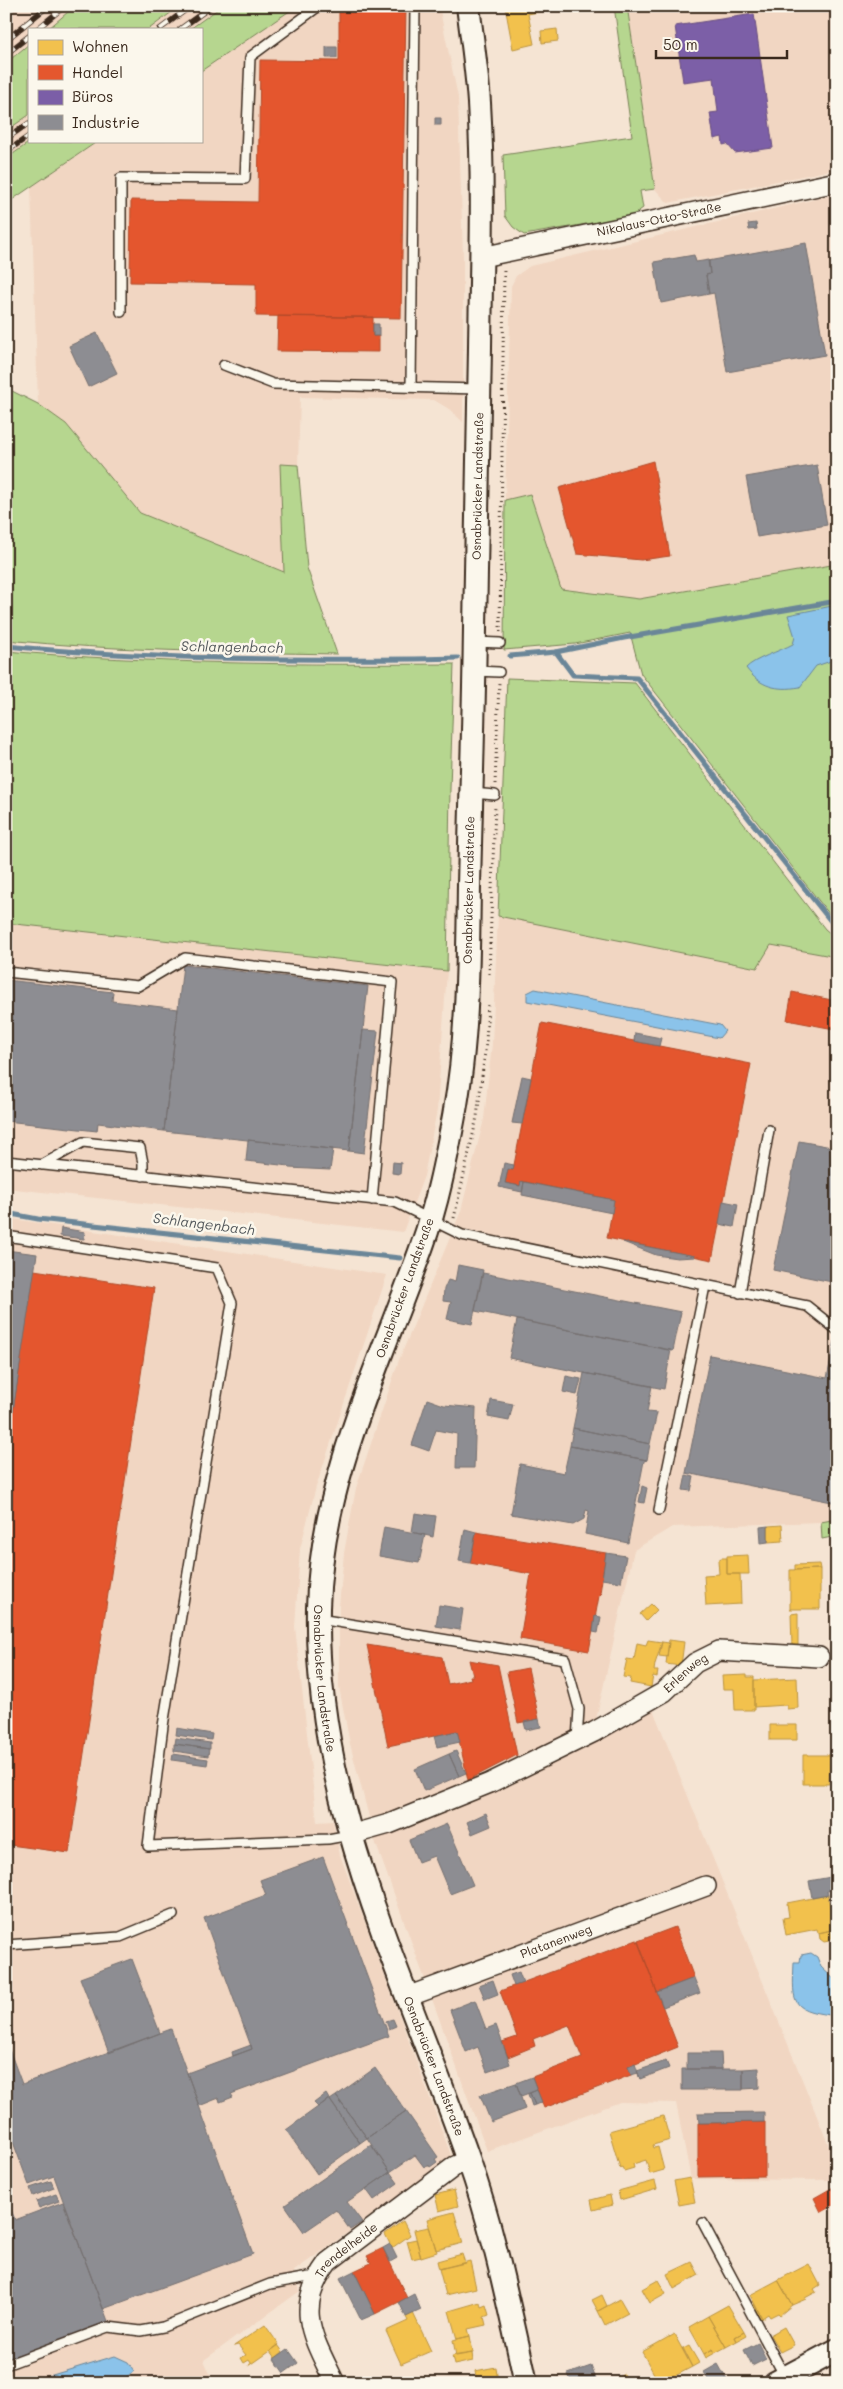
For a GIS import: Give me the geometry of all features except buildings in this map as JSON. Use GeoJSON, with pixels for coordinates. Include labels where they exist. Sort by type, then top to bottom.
{"type":"FeatureCollection","features":[{"type":"Feature","properties":{"kind":"street","name":"Osnabrücker Landstraße"},"geometry":{"type":"LineString","coordinates":[[468,6],[479,99],[482,257],[472,794],[467,972],[463,1040],[454,1114],[431,1219],[383,1347],[335,1488],[322,1551],[318,1619],[322,1687],[330,1746],[350,1835],[378,1923],[469,2160],[496,2246],[526,2383]]}},
{"type":"Feature","properties":{"kind":"street","name":"Nikolaus-Otto-Straße"},"geometry":{"type":"LineString","coordinates":[[482,257],[837,182]]}},
{"type":"Feature","properties":{"kind":"street","name":"Erlenweg"},"geometry":{"type":"LineString","coordinates":[[586,1736],[664,1692],[696,1664],[719,1651],[819,1657]]}},
{"type":"Feature","properties":{"kind":"street"},"geometry":{"type":"LineString","coordinates":[[350,1835],[390,1824],[490,1783],[586,1736]]}},
{"type":"Feature","properties":{"kind":"street","name":"Platanenweg"},"geometry":{"type":"LineString","coordinates":[[407,1997],[706,1886]]}},
{"type":"Feature","properties":{"kind":"street","name":"Trendelheide"},"geometry":{"type":"LineString","coordinates":[[335,2383],[310,2330],[309,2299],[315,2279],[328,2262],[455,2166],[469,2160]]}},
{"type":"Feature","properties":{"kind":"street"},"geometry":{"type":"LineString","coordinates":[[780,2380],[837,2350]]}},
{"type":"Feature","properties":{"kind":"lane"},"geometry":{"type":"LineString","coordinates":[[121,312],[121,178],[245,179],[250,57],[318,6]]}},
{"type":"Feature","properties":{"kind":"lane"},"geometry":{"type":"LineString","coordinates":[[411,387],[415,6]]}},
{"type":"Feature","properties":{"kind":"lane"},"geometry":{"type":"LineString","coordinates":[[224,365],[273,384],[479,389]]}},
{"type":"Feature","properties":{"kind":"lane"},"geometry":{"type":"LineString","coordinates":[[475,642],[500,643]]}},
{"type":"Feature","properties":{"kind":"lane"},"geometry":{"type":"LineString","coordinates":[[474,671],[499,672]]}},
{"type":"Feature","properties":{"kind":"lane"},"geometry":{"type":"LineString","coordinates":[[472,794],[495,795]]}},
{"type":"Feature","properties":{"kind":"lane"},"geometry":{"type":"LineString","coordinates":[[6,972],[138,986],[185,958],[392,982],[372,1200]]}},
{"type":"Feature","properties":{"kind":"lane"},"geometry":{"type":"LineString","coordinates":[[740,1293],[769,1130]]}},
{"type":"Feature","properties":{"kind":"lane"},"geometry":{"type":"LineString","coordinates":[[42,1165],[83,1142],[140,1148],[143,1163],[142,1176]]}},
{"type":"Feature","properties":{"kind":"lane"},"geometry":{"type":"LineString","coordinates":[[6,1161],[395,1202],[462,1235],[807,1306],[837,1330]]}},
{"type":"Feature","properties":{"kind":"lane"},"geometry":{"type":"LineString","coordinates":[[6,1236],[217,1268],[232,1303],[163,1726],[148,1846],[328,1839],[350,1835]]}},
{"type":"Feature","properties":{"kind":"lane"},"geometry":{"type":"LineString","coordinates":[[659,1510],[705,1286]]}},
{"type":"Feature","properties":{"kind":"lane"},"geometry":{"type":"LineString","coordinates":[[318,1619],[565,1659],[580,1708],[586,1736]]}},
{"type":"Feature","properties":{"kind":"lane"},"geometry":{"type":"LineString","coordinates":[[6,1945],[120,1937],[173,1915]]}},
{"type":"Feature","properties":{"kind":"lane"},"geometry":{"type":"LineString","coordinates":[[703,2223],[780,2380]]}},
{"type":"Feature","properties":{"kind":"lane"},"geometry":{"type":"LineString","coordinates":[[6,2364],[108,2327],[141,2331],[163,2327],[270,2284],[309,2277],[315,2279]]}},
{"type":"Feature","properties":{"kind":"path"},"geometry":{"type":"LineString","coordinates":[[6,9],[9,6]]}},
{"type":"Feature","properties":{"kind":"shaded area"},"geometry":{"type":"Polygon","coordinates":[[[6,6],[28,6],[30,9],[34,6],[75,6],[49,28],[28,28],[28,45],[6,63],[6,6]]]}},
{"type":"Feature","properties":{"kind":"shaded area"},"geometry":{"type":"Polygon","coordinates":[[[180,6],[222,6],[191,28],[150,28],[180,6]]]}},
{"type":"Feature","properties":{"kind":"shaded area"},"geometry":{"type":"Polygon","coordinates":[[[297,6],[439,6],[458,97],[463,257],[463,422],[449,409],[434,400],[300,397],[298,465],[280,464],[285,572],[140,513],[66,424],[38,404],[31,187],[97,142],[202,142],[202,70],[297,6]]]}},
{"type":"Feature","properties":{"kind":"shaded area"},"geometry":{"type":"Polygon","coordinates":[[[627,6],[837,6],[837,169],[668,203],[655,189],[627,6]]]}},
{"type":"Feature","properties":{"kind":"shaded area"},"geometry":{"type":"Polygon","coordinates":[[[28,116],[28,142],[30,142],[6,159],[6,131],[28,116]]]}},
{"type":"Feature","properties":{"kind":"shaded area"},"geometry":{"type":"Polygon","coordinates":[[[837,194],[837,564],[639,599],[561,589],[530,494],[505,500],[511,286],[516,276],[530,266],[837,194]]]}},
{"type":"Feature","properties":{"kind":"shaded area"},"geometry":{"type":"Polygon","coordinates":[[[498,916],[756,968],[771,945],[837,957],[837,1519],[821,1522],[672,1527],[634,1550],[595,1724],[652,1707],[837,2166],[837,2180],[691,2179],[676,2103],[620,2102],[487,2151],[376,1844],[350,1744],[339,1687],[339,1606],[344,1553],[356,1488],[399,1360],[461,1211],[484,1119],[492,1044],[498,916]]]}},
{"type":"Feature","properties":{"kind":"shaded area"},"geometry":{"type":"Polygon","coordinates":[[[6,923],[447,971],[437,1110],[424,1176],[403,1232],[6,1188],[6,923]]]}},
{"type":"Feature","properties":{"kind":"shaded area"},"geometry":{"type":"Polygon","coordinates":[[[6,1218],[387,1275],[316,1487],[300,1549],[295,1627],[317,1822],[333,1821],[340,1855],[452,2158],[294,2271],[300,2291],[204,2360],[214,2383],[6,2383],[6,1218]]]}},
{"type":"Feature","properties":{"kind":"green space"},"geometry":{"type":"Polygon","coordinates":[[[75,6],[180,6],[150,28],[49,28],[75,6]]]}},
{"type":"Feature","properties":{"kind":"green space"},"geometry":{"type":"Polygon","coordinates":[[[222,6],[297,6],[202,70],[202,28],[191,28],[222,6]]]}},
{"type":"Feature","properties":{"kind":"green space"},"geometry":{"type":"Polygon","coordinates":[[[614,6],[627,6],[655,189],[640,191],[643,208],[632,216],[524,235],[513,227],[505,216],[503,155],[632,136],[614,6]]]}},
{"type":"Feature","properties":{"kind":"green space"},"geometry":{"type":"Polygon","coordinates":[[[28,45],[28,116],[6,131],[6,63],[28,45]]]}},
{"type":"Feature","properties":{"kind":"green space"},"geometry":{"type":"Polygon","coordinates":[[[30,142],[97,142],[6,204],[6,159],[30,142]]]}},
{"type":"Feature","properties":{"kind":"green space"},"geometry":{"type":"Polygon","coordinates":[[[6,388],[38,404],[66,424],[140,513],[284,572],[280,464],[298,465],[307,568],[337,654],[130,649],[6,640],[6,388]]]}},
{"type":"Feature","properties":{"kind":"green space"},"geometry":{"type":"Polygon","coordinates":[[[530,494],[561,589],[639,599],[837,564],[837,924],[641,674],[630,633],[575,644],[504,650],[505,500],[530,494]]]}},
{"type":"Feature","properties":{"kind":"green space"},"geometry":{"type":"Polygon","coordinates":[[[6,651],[118,659],[230,663],[454,664],[447,971],[6,923],[6,651]]]}},
{"type":"Feature","properties":{"kind":"green space"},"geometry":{"type":"Polygon","coordinates":[[[507,678],[635,683],[825,929],[837,939],[837,957],[771,945],[757,968],[498,916],[507,678]]]}},
{"type":"Feature","properties":{"kind":"green space"},"geometry":{"type":"Polygon","coordinates":[[[837,1519],[837,1536],[822,1539],[821,1522],[837,1519]]]}},
{"type":"Feature","properties":{"kind":"water"},"geometry":{"type":"Polygon","coordinates":[[[837,605],[837,659],[816,666],[800,687],[776,688],[770,686],[757,680],[746,668],[761,658],[793,644],[795,637],[788,615],[837,605]]]}},
{"type":"Feature","properties":{"kind":"water"},"geometry":{"type":"Polygon","coordinates":[[[535,989],[720,1025],[725,1031],[719,1038],[527,1001],[527,993],[535,989]]]}},
{"type":"Feature","properties":{"kind":"water"},"geometry":{"type":"Polygon","coordinates":[[[811,1953],[817,1957],[821,1967],[837,1982],[837,2016],[803,2008],[798,2004],[795,1997],[794,1962],[800,1962],[801,1955],[811,1953]]]}},
{"type":"Feature","properties":{"kind":"water"},"geometry":{"type":"Polygon","coordinates":[[[115,2356],[128,2362],[134,2371],[119,2383],[26,2383],[115,2356]]]}},
{"type":"Feature","properties":{"kind":"waterway"},"geometry":{"type":"LineString","coordinates":[[510,656],[556,652],[624,638],[837,601]]}},
{"type":"Feature","properties":{"kind":"waterway","name":"Schlangenbach"},"geometry":{"type":"LineString","coordinates":[[6,646],[108,654],[211,658],[458,658]]}},
{"type":"Feature","properties":{"kind":"waterway"},"geometry":{"type":"LineString","coordinates":[[556,652],[573,675],[637,678],[837,929]]}},
{"type":"Feature","properties":{"kind":"waterway","name":"Schlangenbach"},"geometry":{"type":"LineString","coordinates":[[6,1213],[38,1219],[400,1258]]}},
{"type":"Feature","properties":{"kind":"railway"},"geometry":{"type":"LineString","coordinates":[[6,40],[48,6]]}},
{"type":"Feature","properties":{"kind":"railway"},"geometry":{"type":"LineString","coordinates":[[38,28],[65,6]]}},
{"type":"Feature","properties":{"kind":"railway"},"geometry":{"type":"LineString","coordinates":[[161,28],[191,6]]}},
{"type":"Feature","properties":{"kind":"railway"},"geometry":{"type":"LineString","coordinates":[[181,28],[212,6]]}},
{"type":"Feature","properties":{"kind":"railway"},"geometry":{"type":"LineString","coordinates":[[6,54],[28,37]]}},
{"type":"Feature","properties":{"kind":"railway"},"geometry":{"type":"LineString","coordinates":[[6,139],[28,124]]}},
{"type":"Feature","properties":{"kind":"railway"},"geometry":{"type":"LineString","coordinates":[[6,152],[28,137]]}}]}
